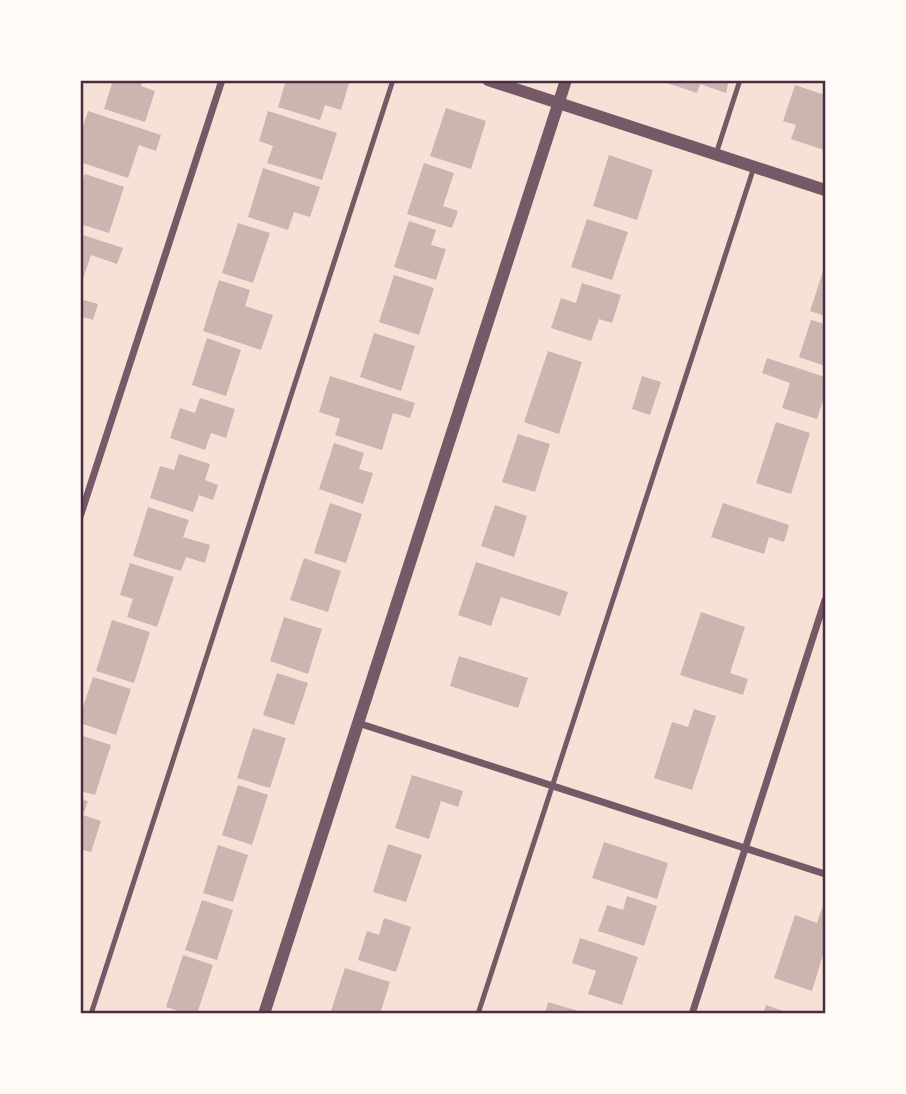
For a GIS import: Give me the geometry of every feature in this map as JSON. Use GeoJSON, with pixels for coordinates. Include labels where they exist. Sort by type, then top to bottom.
{"type":"FeatureCollection","features":[{"type":"Feature","properties":{"kind":"street"},"geometry":{"type":"LineString","coordinates":[[80,517],[222,80]]}},
{"type":"Feature","properties":{"kind":"street"},"geometry":{"type":"LineString","coordinates":[[488,80],[825,190]]}},
{"type":"Feature","properties":{"kind":"street"},"geometry":{"type":"LineString","coordinates":[[264,1013],[566,80]]}},
{"type":"Feature","properties":{"kind":"street"},"geometry":{"type":"LineString","coordinates":[[692,1013],[825,600]]}},
{"type":"Feature","properties":{"kind":"street"},"geometry":{"type":"LineString","coordinates":[[358,723],[825,874]]}},
{"type":"Feature","properties":{"kind":"lane"},"geometry":{"type":"LineString","coordinates":[[91,1013],[393,80]]}},
{"type":"Feature","properties":{"kind":"lane"},"geometry":{"type":"LineString","coordinates":[[716,154],[740,80]]}},
{"type":"Feature","properties":{"kind":"lane"},"geometry":{"type":"LineString","coordinates":[[478,1013],[754,167]]}},
{"type":"Feature","properties":{"kind":"building"},"geometry":{"type":"Polygon","coordinates":[[[113,80],[143,80],[141,86],[155,91],[145,122],[104,109],[113,80]]]}},
{"type":"Feature","properties":{"kind":"building"},"geometry":{"type":"Polygon","coordinates":[[[286,80],[350,80],[341,110],[325,105],[320,120],[278,107],[286,80]]]}},
{"type":"Feature","properties":{"kind":"building"},"geometry":{"type":"Polygon","coordinates":[[[729,80],[726,93],[700,84],[697,93],[661,81],[729,80]]]}},
{"type":"Feature","properties":{"kind":"building"},"geometry":{"type":"Polygon","coordinates":[[[795,85],[825,95],[824,150],[791,139],[796,125],[783,121],[795,85]]]}},
{"type":"Feature","properties":{"kind":"building"},"geometry":{"type":"Polygon","coordinates":[[[446,108],[486,121],[471,169],[430,156],[446,108]]]}},
{"type":"Feature","properties":{"kind":"building"},"geometry":{"type":"Polygon","coordinates":[[[88,111],[161,135],[156,151],[139,145],[128,178],[80,162],[80,135],[88,111]]]}},
{"type":"Feature","properties":{"kind":"building"},"geometry":{"type":"Polygon","coordinates":[[[268,111],[337,133],[322,180],[267,163],[273,146],[259,141],[268,111]]]}},
{"type":"Feature","properties":{"kind":"building"},"geometry":{"type":"Polygon","coordinates":[[[609,155],[653,170],[637,220],[593,206],[609,155]]]}},
{"type":"Feature","properties":{"kind":"building"},"geometry":{"type":"Polygon","coordinates":[[[424,163],[454,173],[443,206],[458,211],[452,228],[407,214],[424,163]]]}},
{"type":"Feature","properties":{"kind":"building"},"geometry":{"type":"Polygon","coordinates":[[[263,168],[320,187],[310,217],[294,212],[288,230],[248,217],[263,168]]]}},
{"type":"Feature","properties":{"kind":"building"},"geometry":{"type":"Polygon","coordinates":[[[85,174],[124,187],[109,233],[80,224],[80,188],[85,174]]]}},
{"type":"Feature","properties":{"kind":"building"},"geometry":{"type":"Polygon","coordinates":[[[587,219],[628,232],[612,280],[571,267],[587,219]]]}},
{"type":"Feature","properties":{"kind":"building"},"geometry":{"type":"Polygon","coordinates":[[[409,221],[436,230],[431,245],[446,249],[436,280],[394,267],[409,221]]]}},
{"type":"Feature","properties":{"kind":"building"},"geometry":{"type":"Polygon","coordinates":[[[238,223],[270,233],[253,283],[222,273],[238,223]]]}},
{"type":"Feature","properties":{"kind":"building"},"geometry":{"type":"Polygon","coordinates":[[[80,234],[123,248],[117,264],[91,255],[81,285],[80,234]]]}},
{"type":"Feature","properties":{"kind":"building"},"geometry":{"type":"Polygon","coordinates":[[[823,271],[825,272],[825,316],[810,311],[823,271]]]}},
{"type":"Feature","properties":{"kind":"building"},"geometry":{"type":"Polygon","coordinates":[[[394,275],[434,288],[419,335],[379,322],[394,275]]]}},
{"type":"Feature","properties":{"kind":"building"},"geometry":{"type":"Polygon","coordinates":[[[219,280],[250,290],[245,306],[273,315],[261,350],[203,331],[219,280]]]}},
{"type":"Feature","properties":{"kind":"building"},"geometry":{"type":"Polygon","coordinates":[[[582,283],[621,295],[612,323],[599,319],[591,341],[551,328],[561,298],[576,303],[582,283]]]}},
{"type":"Feature","properties":{"kind":"building"},"geometry":{"type":"Polygon","coordinates":[[[80,299],[98,304],[93,320],[80,316],[80,299]]]}},
{"type":"Feature","properties":{"kind":"building"},"geometry":{"type":"Polygon","coordinates":[[[811,320],[825,324],[825,366],[799,357],[811,320]]]}},
{"type":"Feature","properties":{"kind":"building"},"geometry":{"type":"Polygon","coordinates":[[[374,333],[415,346],[401,391],[360,377],[374,333]]]}},
{"type":"Feature","properties":{"kind":"building"},"geometry":{"type":"Polygon","coordinates":[[[207,338],[241,350],[226,396],[192,385],[207,338]]]}},
{"type":"Feature","properties":{"kind":"building"},"geometry":{"type":"Polygon","coordinates":[[[548,351],[582,362],[559,434],[524,422],[548,351]]]}},
{"type":"Feature","properties":{"kind":"building"},"geometry":{"type":"Polygon","coordinates":[[[767,358],[825,377],[825,394],[817,419],[782,408],[790,383],[762,373],[767,358]]]}},
{"type":"Feature","properties":{"kind":"building"},"geometry":{"type":"Polygon","coordinates":[[[330,376],[415,403],[410,418],[393,413],[382,450],[335,435],[340,419],[319,412],[330,376]]]}},
{"type":"Feature","properties":{"kind":"building"},"geometry":{"type":"Polygon","coordinates":[[[642,376],[661,382],[650,415],[632,409],[642,376]]]}},
{"type":"Feature","properties":{"kind":"building"},"geometry":{"type":"Polygon","coordinates":[[[200,398],[235,409],[226,438],[211,433],[205,450],[170,438],[180,408],[195,413],[200,398]]]}},
{"type":"Feature","properties":{"kind":"building"},"geometry":{"type":"Polygon","coordinates":[[[776,422],[810,433],[791,494],[756,483],[776,422]]]}},
{"type":"Feature","properties":{"kind":"building"},"geometry":{"type":"Polygon","coordinates":[[[518,434],[550,444],[535,492],[502,482],[518,434]]]}},
{"type":"Feature","properties":{"kind":"building"},"geometry":{"type":"Polygon","coordinates":[[[334,443],[364,453],[359,469],[373,473],[363,504],[319,489],[334,443]]]}},
{"type":"Feature","properties":{"kind":"building"},"geometry":{"type":"Polygon","coordinates":[[[179,454],[210,464],[205,480],[218,485],[213,500],[199,495],[193,512],[150,498],[160,466],[174,470],[179,454]]]}},
{"type":"Feature","properties":{"kind":"building"},"geometry":{"type":"Polygon","coordinates":[[[330,503],[362,514],[346,563],[314,553],[330,503]]]}},
{"type":"Feature","properties":{"kind":"building"},"geometry":{"type":"Polygon","coordinates":[[[723,503],[789,525],[784,542],[769,537],[764,554],[711,537],[723,503]]]}},
{"type":"Feature","properties":{"kind":"building"},"geometry":{"type":"Polygon","coordinates":[[[495,505],[527,516],[514,557],[481,546],[495,505]]]}},
{"type":"Feature","properties":{"kind":"building"},"geometry":{"type":"Polygon","coordinates":[[[148,507],[189,520],[183,537],[210,545],[205,563],[186,557],[181,571],[133,556],[148,507]]]}},
{"type":"Feature","properties":{"kind":"building"},"geometry":{"type":"Polygon","coordinates":[[[304,558],[341,571],[328,612],[290,600],[304,558]]]}},
{"type":"Feature","properties":{"kind":"building"},"geometry":{"type":"Polygon","coordinates":[[[476,562],[568,592],[560,616],[501,597],[491,626],[458,615],[476,562]]]}},
{"type":"Feature","properties":{"kind":"building"},"geometry":{"type":"Polygon","coordinates":[[[130,563],[174,577],[157,627],[127,617],[133,599],[120,595],[130,563]]]}},
{"type":"Feature","properties":{"kind":"building"},"geometry":{"type":"Polygon","coordinates":[[[701,612],[745,627],[730,673],[748,679],[743,695],[680,675],[701,612]]]}},
{"type":"Feature","properties":{"kind":"building"},"geometry":{"type":"Polygon","coordinates":[[[284,617],[322,629],[308,674],[270,661],[284,617]]]}},
{"type":"Feature","properties":{"kind":"building"},"geometry":{"type":"Polygon","coordinates":[[[112,620],[150,632],[134,683],[96,671],[112,620]]]}},
{"type":"Feature","properties":{"kind":"building"},"geometry":{"type":"Polygon","coordinates":[[[459,656],[528,678],[518,708],[450,686],[459,656]]]}},
{"type":"Feature","properties":{"kind":"building"},"geometry":{"type":"Polygon","coordinates":[[[277,673],[308,683],[294,725],[263,715],[277,673]]]}},
{"type":"Feature","properties":{"kind":"building"},"geometry":{"type":"Polygon","coordinates":[[[93,677],[131,689],[116,735],[80,723],[93,677]]]}},
{"type":"Feature","properties":{"kind":"building"},"geometry":{"type":"Polygon","coordinates":[[[694,709],[716,716],[692,790],[654,778],[672,722],[688,727],[694,709]]]}},
{"type":"Feature","properties":{"kind":"building"},"geometry":{"type":"Polygon","coordinates":[[[253,728],[286,738],[270,788],[237,778],[253,728]]]}},
{"type":"Feature","properties":{"kind":"building"},"geometry":{"type":"Polygon","coordinates":[[[80,735],[111,745],[95,795],[80,791],[80,735]]]}},
{"type":"Feature","properties":{"kind":"building"},"geometry":{"type":"Polygon","coordinates":[[[412,775],[463,791],[458,807],[441,801],[429,839],[395,828],[412,775]]]}},
{"type":"Feature","properties":{"kind":"building"},"geometry":{"type":"Polygon","coordinates":[[[238,785],[268,795],[252,845],[222,835],[238,785]]]}},
{"type":"Feature","properties":{"kind":"building"},"geometry":{"type":"Polygon","coordinates":[[[80,799],[88,801],[83,815],[101,821],[91,852],[80,849],[80,799]]]}},
{"type":"Feature","properties":{"kind":"building"},"geometry":{"type":"Polygon","coordinates":[[[604,842],[668,863],[657,899],[592,878],[604,842]]]}},
{"type":"Feature","properties":{"kind":"building"},"geometry":{"type":"Polygon","coordinates":[[[388,844],[422,855],[406,902],[373,892],[388,844]]]}},
{"type":"Feature","properties":{"kind":"building"},"geometry":{"type":"Polygon","coordinates":[[[218,845],[248,855],[233,902],[203,893],[218,845]]]}},
{"type":"Feature","properties":{"kind":"building"},"geometry":{"type":"Polygon","coordinates":[[[627,896],[657,906],[644,946],[598,931],[607,905],[623,910],[627,896]]]}},
{"type":"Feature","properties":{"kind":"building"},"geometry":{"type":"Polygon","coordinates":[[[202,900],[233,910],[217,960],[185,950],[202,900]]]}},
{"type":"Feature","properties":{"kind":"building"},"geometry":{"type":"Polygon","coordinates":[[[822,908],[825,909],[825,948],[812,991],[774,978],[795,915],[817,923],[822,908]]]}},
{"type":"Feature","properties":{"kind":"building"},"geometry":{"type":"Polygon","coordinates":[[[384,918],[411,927],[396,972],[358,960],[367,931],[379,935],[384,918]]]}},
{"type":"Feature","properties":{"kind":"building"},"geometry":{"type":"Polygon","coordinates":[[[580,938],[638,957],[622,1005],[588,994],[596,971],[572,963],[580,938]]]}},
{"type":"Feature","properties":{"kind":"building"},"geometry":{"type":"Polygon","coordinates":[[[183,955],[213,965],[197,1014],[187,1014],[166,1007],[183,955]]]}},
{"type":"Feature","properties":{"kind":"building"},"geometry":{"type":"Polygon","coordinates":[[[345,968],[390,982],[380,1014],[365,1011],[365,1014],[330,1014],[345,968]]]}},
{"type":"Feature","properties":{"kind":"building"},"geometry":{"type":"Polygon","coordinates":[[[548,1002],[585,1013],[585,1014],[545,1014],[548,1002]]]}},
{"type":"Feature","properties":{"kind":"building"},"geometry":{"type":"Polygon","coordinates":[[[766,1005],[789,1013],[789,1014],[763,1014],[766,1005]]]}}]}
